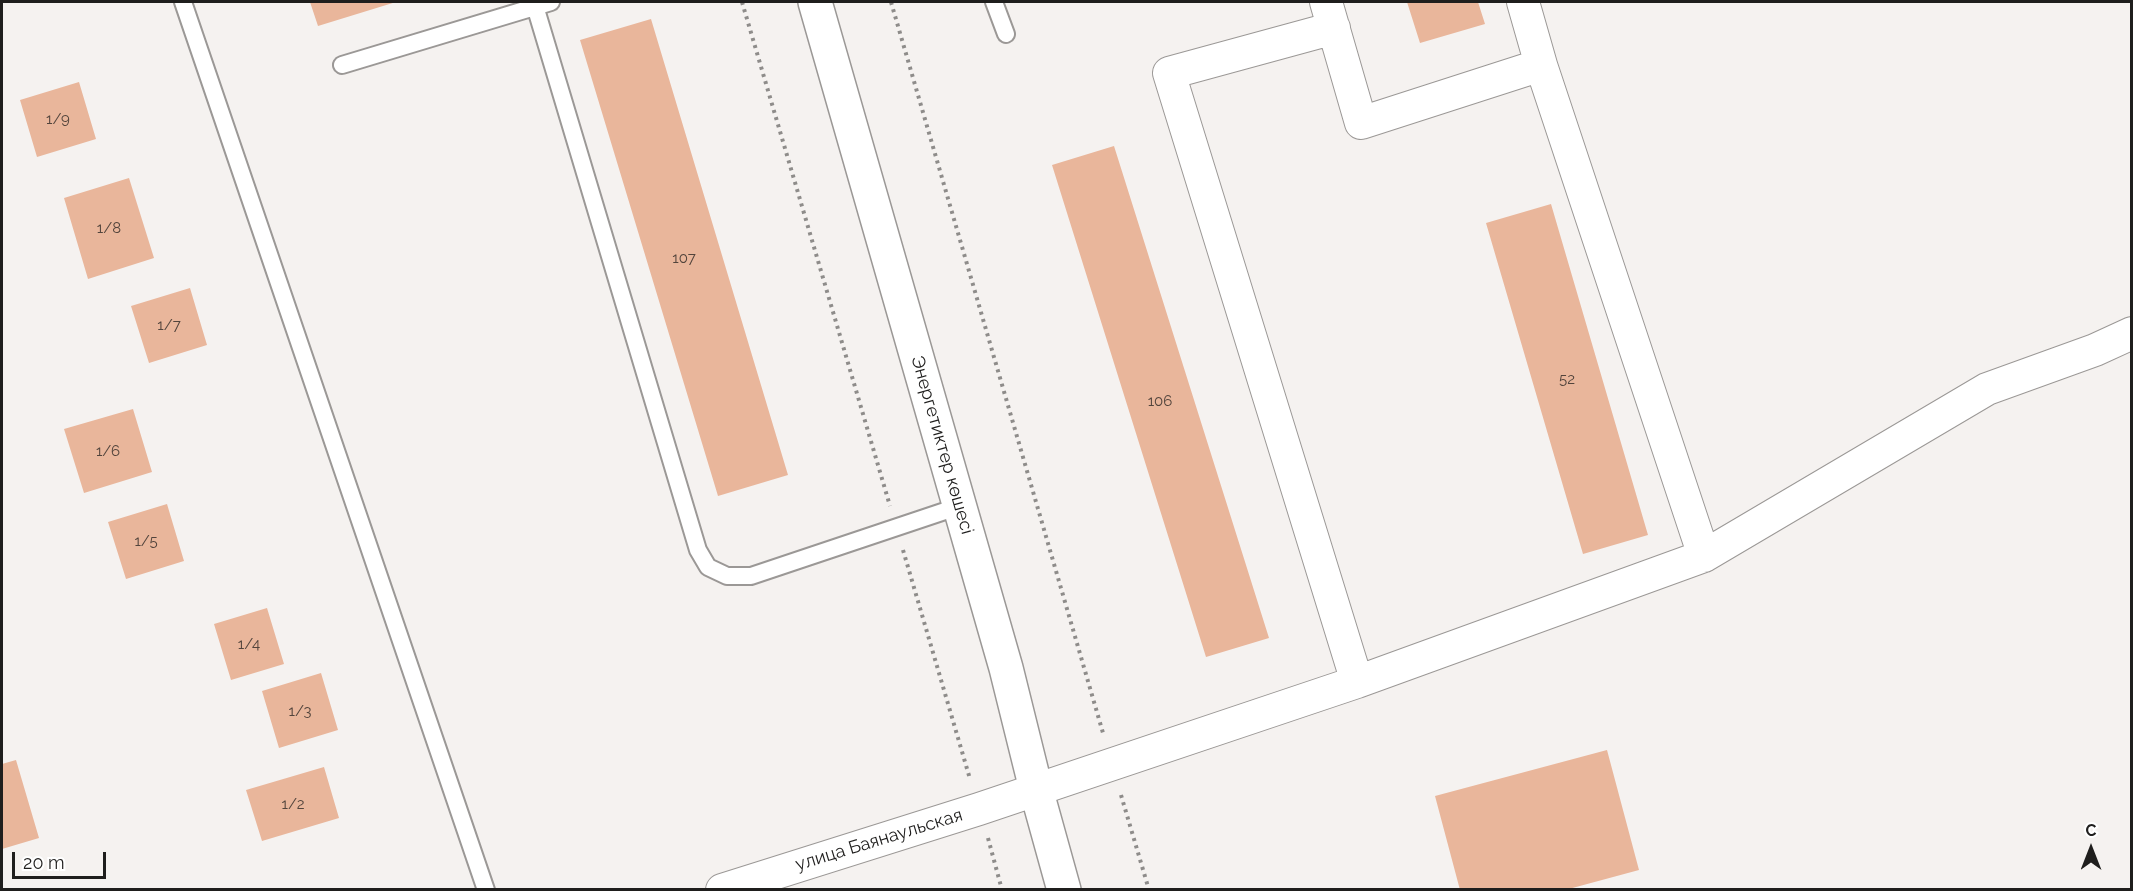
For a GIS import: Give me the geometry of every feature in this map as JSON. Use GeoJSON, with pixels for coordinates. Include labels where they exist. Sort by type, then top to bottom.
{"type":"FeatureCollection","features":[{"type":"Feature","properties":{"kind":"main road","name":"Энергетиктер көшесі"},"geometry":{"type":"LineString","coordinates":[[815,2],[1006,668],[1064,890]]}},
{"type":"Feature","properties":{"kind":"street"},"geometry":{"type":"LineString","coordinates":[[1523,2],[1541,65],[1704,555]]}},
{"type":"Feature","properties":{"kind":"street"},"geometry":{"type":"LineString","coordinates":[[1357,682],[1169,73],[1330,15],[1361,123],[1541,65]]}},
{"type":"Feature","properties":{"kind":"street","name":"улица Баянаульская"},"geometry":{"type":"LineString","coordinates":[[722,890],[979,809],[1357,682],[1704,555],[1987,389],[2095,350],[2132,333]]}},
{"type":"Feature","properties":{"kind":"lane"},"geometry":{"type":"LineString","coordinates":[[183,2],[486,890]]}},
{"type":"Feature","properties":{"kind":"lane"},"geometry":{"type":"LineString","coordinates":[[994,2],[1006,34]]}},
{"type":"Feature","properties":{"kind":"lane"},"geometry":{"type":"LineString","coordinates":[[342,65],[543,4],[698,550],[708,567],[727,576],[750,576],[960,506]]}},
{"type":"Feature","properties":{"kind":"path"},"geometry":{"type":"LineString","coordinates":[[742,2],[1002,890]]}},
{"type":"Feature","properties":{"kind":"path"},"geometry":{"type":"LineString","coordinates":[[891,2],[1149,890]]}},
{"type":"Feature","properties":{"kind":"building"},"geometry":{"type":"Polygon","coordinates":[[[310,2],[396,2],[318,26],[310,2]]]}},
{"type":"Feature","properties":{"kind":"building"},"geometry":{"type":"Polygon","coordinates":[[[1407,2],[1478,2],[1485,24],[1420,43],[1407,2]]]}},
{"type":"Feature","properties":{"kind":"building"},"geometry":{"type":"Polygon","coordinates":[[[651,19],[788,475],[718,496],[580,40],[651,19]]]}},
{"type":"Feature","properties":{"kind":"building"},"geometry":{"type":"Polygon","coordinates":[[[79,82],[96,139],[37,157],[20,100],[79,82]]]}},
{"type":"Feature","properties":{"kind":"building"},"geometry":{"type":"Polygon","coordinates":[[[1114,146],[1269,638],[1206,657],[1052,165],[1114,146]]]}},
{"type":"Feature","properties":{"kind":"building"},"geometry":{"type":"Polygon","coordinates":[[[129,178],[154,258],[88,279],[64,198],[129,178]]]}},
{"type":"Feature","properties":{"kind":"building"},"geometry":{"type":"Polygon","coordinates":[[[1551,204],[1648,535],[1583,554],[1486,223],[1551,204]]]}},
{"type":"Feature","properties":{"kind":"building"},"geometry":{"type":"Polygon","coordinates":[[[190,288],[207,345],[149,363],[131,306],[190,288]]]}},
{"type":"Feature","properties":{"kind":"building"},"geometry":{"type":"Polygon","coordinates":[[[133,409],[152,472],[84,493],[64,429],[133,409]]]}},
{"type":"Feature","properties":{"kind":"building"},"geometry":{"type":"Polygon","coordinates":[[[167,504],[184,561],[126,579],[108,522],[167,504]]]}},
{"type":"Feature","properties":{"kind":"building"},"geometry":{"type":"Polygon","coordinates":[[[267,608],[284,664],[231,680],[214,624],[267,608]]]}},
{"type":"Feature","properties":{"kind":"building"},"geometry":{"type":"Polygon","coordinates":[[[321,673],[338,730],[279,748],[262,691],[321,673]]]}},
{"type":"Feature","properties":{"kind":"building"},"geometry":{"type":"Polygon","coordinates":[[[1607,750],[1639,870],[1565,890],[1460,890],[1435,796],[1607,750]]]}},
{"type":"Feature","properties":{"kind":"building"},"geometry":{"type":"Polygon","coordinates":[[[16,760],[39,838],[2,849],[2,764],[16,760]]]}},
{"type":"Feature","properties":{"kind":"building"},"geometry":{"type":"Polygon","coordinates":[[[324,767],[339,818],[262,841],[246,790],[324,767]]]}}]}
